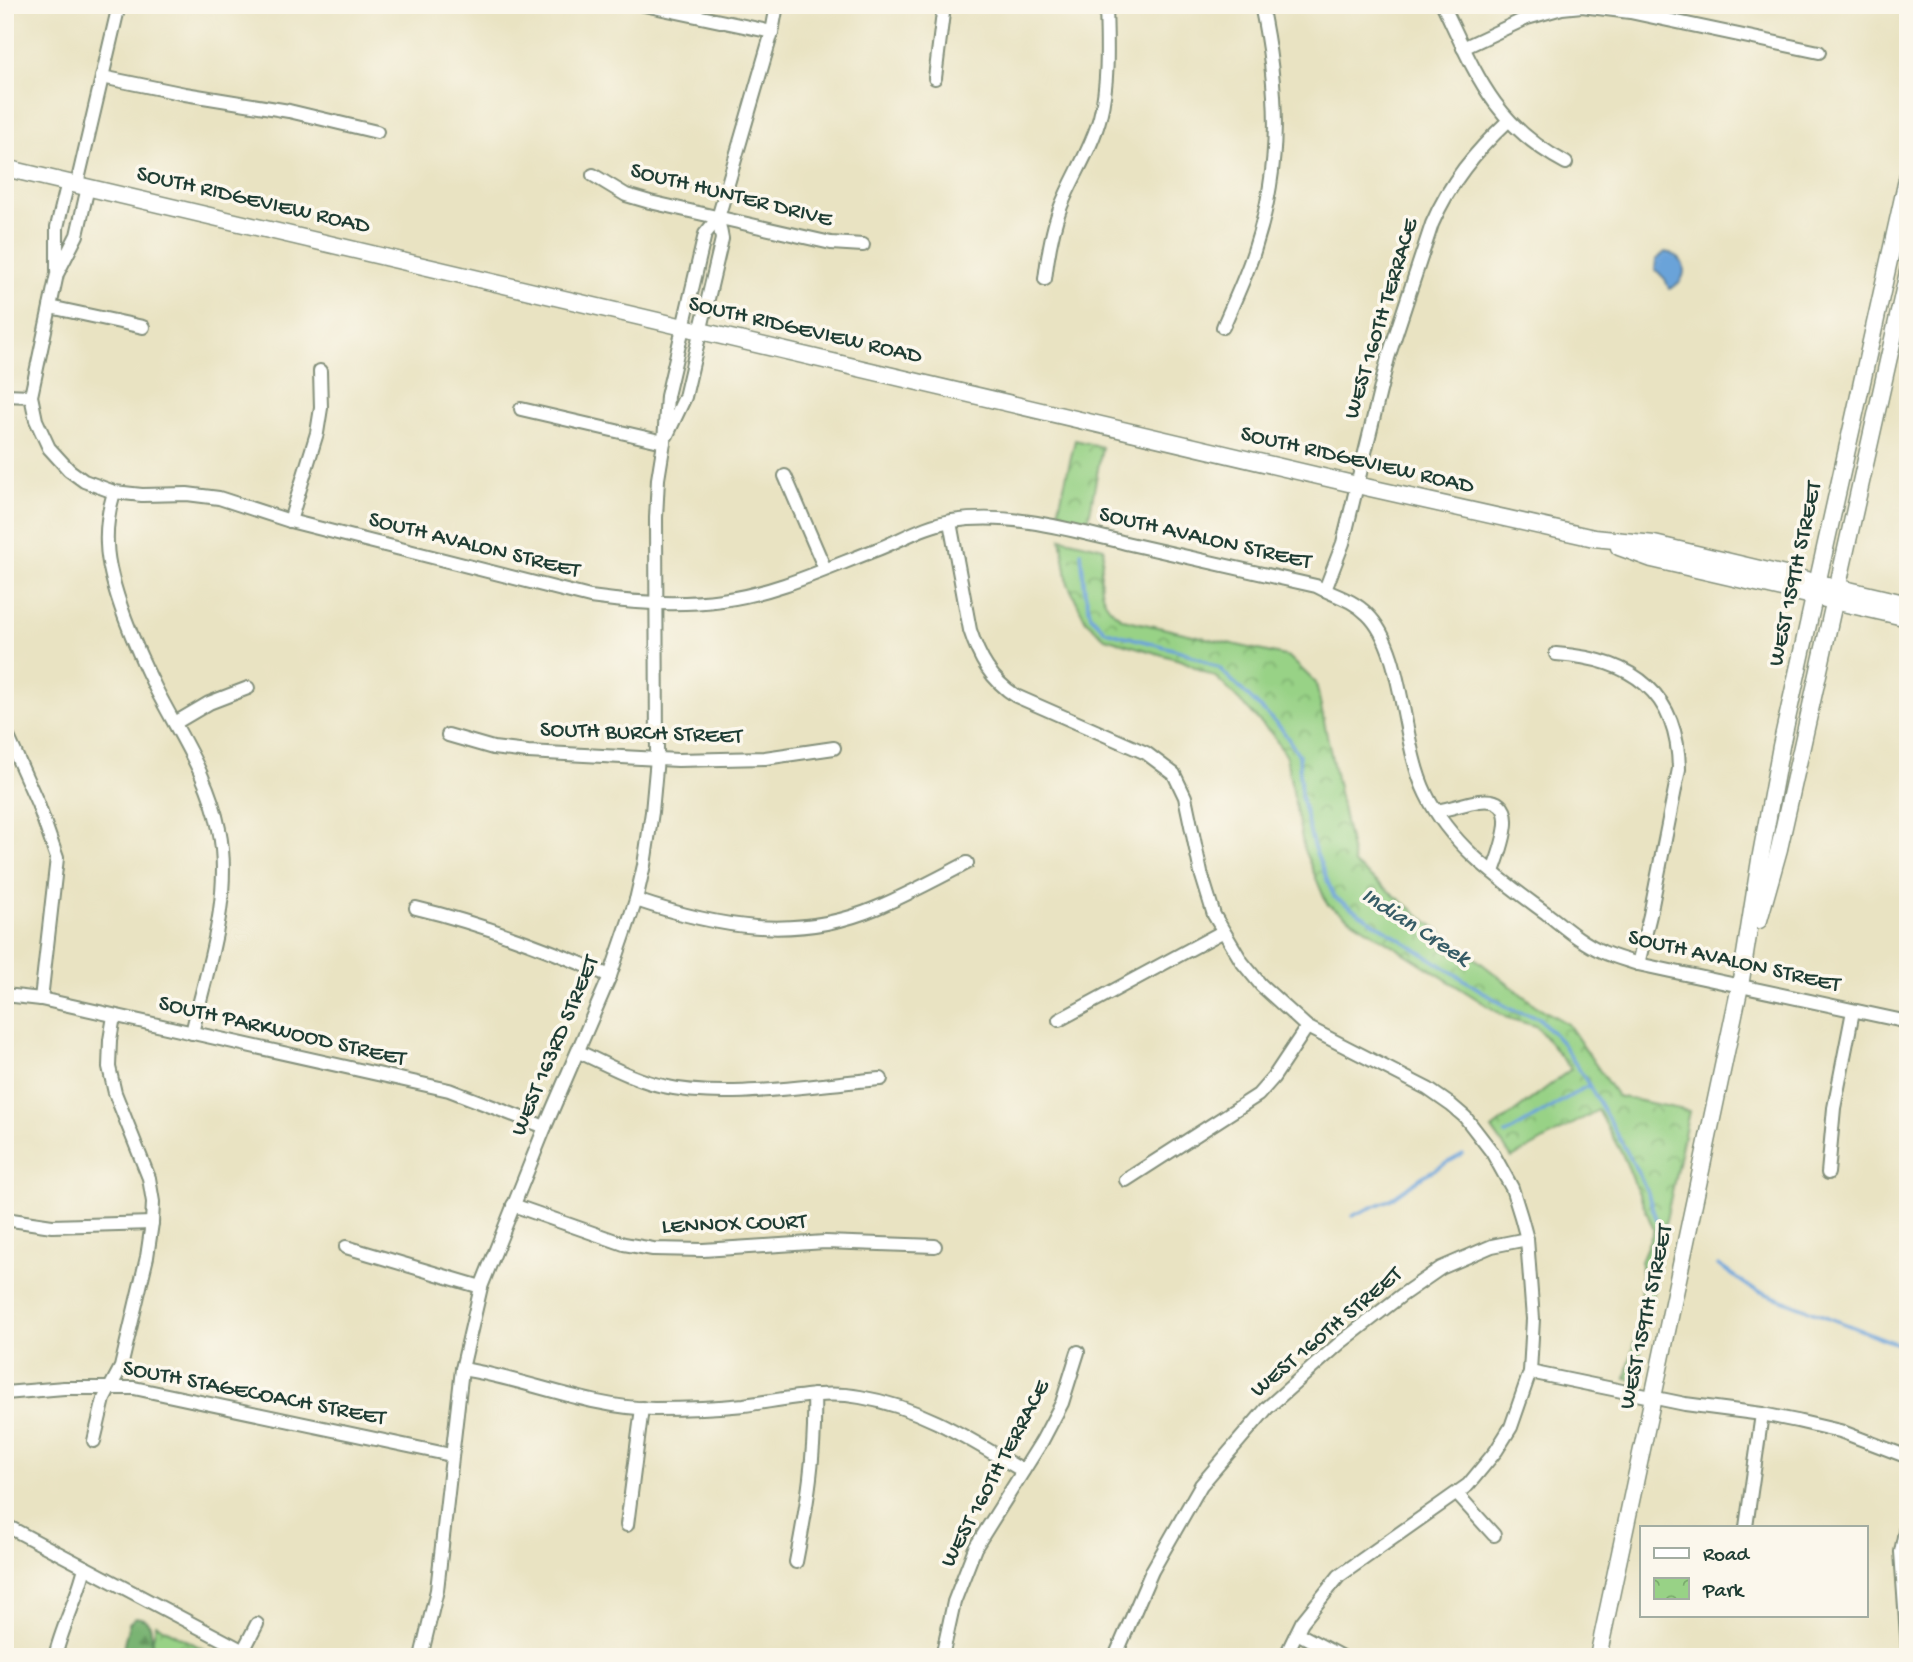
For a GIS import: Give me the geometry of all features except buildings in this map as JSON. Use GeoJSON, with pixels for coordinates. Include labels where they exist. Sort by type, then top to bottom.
{"type":"FeatureCollection","features":[{"type":"Feature","properties":{"kind":"main road","name":"SOUTH RIDGEVIEW ROAD"},"geometry":{"type":"LineString","coordinates":[[5,168],[684,325],[1357,485],[1594,538],[1652,559],[1836,594],[1908,604]]}},
{"type":"Feature","properties":{"kind":"main road","name":"WEST 159TH STREET"},"geometry":{"type":"LineString","coordinates":[[1598,1657],[1740,986],[1759,860],[1774,784],[1906,195],[1908,175]]}},
{"type":"Feature","properties":{"kind":"main road","name":"WEST 159TH STREET"},"geometry":{"type":"LineString","coordinates":[[1740,986],[1777,858],[1908,272]]}},
{"type":"Feature","properties":{"kind":"main road","name":"SOUTH RIDGEVIEW ROAD"},"geometry":{"type":"LineString","coordinates":[[1836,594],[1908,618]]}},
{"type":"Feature","properties":{"kind":"street"},"geometry":{"type":"LineString","coordinates":[[5,395],[31,396],[58,274],[77,236],[78,184],[119,5]]}},
{"type":"Feature","properties":{"kind":"street"},"geometry":{"type":"LineString","coordinates":[[644,5],[772,32]]}},
{"type":"Feature","properties":{"kind":"street","name":"WEST 163RD STREET"},"geometry":{"type":"LineString","coordinates":[[421,1657],[436,1590],[462,1369],[481,1287],[545,1127],[610,976],[636,900],[652,812],[657,758],[656,518],[667,396],[705,234],[718,218],[772,32],[777,5]]}},
{"type":"Feature","properties":{"kind":"street"},"geometry":{"type":"LineString","coordinates":[[935,78],[944,5]]}},
{"type":"Feature","properties":{"kind":"street"},"geometry":{"type":"LineString","coordinates":[[1045,279],[1049,246],[1061,206],[1100,119],[1108,60],[1106,5]]}},
{"type":"Feature","properties":{"kind":"street"},"geometry":{"type":"LineString","coordinates":[[1223,327],[1255,249],[1272,172],[1276,116],[1275,82],[1261,5]]}},
{"type":"Feature","properties":{"kind":"street"},"geometry":{"type":"LineString","coordinates":[[1443,5],[1478,80],[1508,121],[1533,143],[1566,163]]}},
{"type":"Feature","properties":{"kind":"street"},"geometry":{"type":"LineString","coordinates":[[1463,48],[1527,18],[1562,8],[1581,6],[1657,11],[1819,52]]}},
{"type":"Feature","properties":{"kind":"street"},"geometry":{"type":"LineString","coordinates":[[102,77],[289,111],[377,132]]}},
{"type":"Feature","properties":{"kind":"street","name":"WEST 160TH TERRACE"},"geometry":{"type":"LineString","coordinates":[[1325,590],[1343,543],[1388,358],[1432,225],[1441,204],[1465,165],[1508,121]]}},
{"type":"Feature","properties":{"kind":"street","name":"SOUTH HUNTER DRIVE"},"geometry":{"type":"LineString","coordinates":[[593,175],[626,195],[831,243],[863,245]]}},
{"type":"Feature","properties":{"kind":"street"},"geometry":{"type":"LineString","coordinates":[[58,274],[57,228],[78,184]]}},
{"type":"Feature","properties":{"kind":"street","name":"WEST 163RD STREET"},"geometry":{"type":"LineString","coordinates":[[664,442],[685,397],[722,239],[718,218]]}},
{"type":"Feature","properties":{"kind":"street"},"geometry":{"type":"LineString","coordinates":[[50,307],[143,327]]}},
{"type":"Feature","properties":{"kind":"street"},"geometry":{"type":"LineString","coordinates":[[290,521],[315,441],[321,408],[320,371]]}},
{"type":"Feature","properties":{"kind":"street","name":"SOUTH AVALON STREET"},"geometry":{"type":"LineString","coordinates":[[31,396],[36,420],[49,449],[58,460],[84,481],[114,492],[142,495],[187,494],[219,498],[290,521],[590,597],[657,602],[722,600],[781,586],[879,548],[912,532],[950,522],[992,518],[1035,522],[1316,586],[1346,598],[1368,614],[1385,638],[1399,688],[1410,751],[1426,794],[1436,811],[1473,857],[1577,937],[1602,952],[1638,964],[1908,1022]]}},
{"type":"Feature","properties":{"kind":"street"},"geometry":{"type":"LineString","coordinates":[[522,409],[664,442]]}},
{"type":"Feature","properties":{"kind":"street"},"geometry":{"type":"LineString","coordinates":[[785,476],[825,569]]}},
{"type":"Feature","properties":{"kind":"street"},"geometry":{"type":"LineString","coordinates":[[114,492],[107,524],[107,547],[132,636],[207,788],[219,830],[223,886],[192,1033]]}},
{"type":"Feature","properties":{"kind":"street"},"geometry":{"type":"LineString","coordinates":[[950,522],[970,631],[982,661],[1003,688],[1146,753],[1174,774],[1185,797],[1201,873],[1214,915],[1242,962],[1261,985],[1307,1027],[1428,1089],[1465,1117],[1502,1168],[1512,1188],[1527,1238],[1533,1319],[1530,1372],[1515,1418],[1496,1451],[1479,1475],[1457,1494],[1339,1576],[1314,1605],[1285,1657]]}},
{"type":"Feature","properties":{"kind":"street"},"geometry":{"type":"LineString","coordinates":[[1556,654],[1587,658],[1630,673],[1646,683],[1657,696],[1674,726],[1679,747],[1679,769],[1638,964]]}},
{"type":"Feature","properties":{"kind":"street"},"geometry":{"type":"LineString","coordinates":[[175,723],[209,703],[248,688]]}},
{"type":"Feature","properties":{"kind":"street"},"geometry":{"type":"LineString","coordinates":[[5,730],[38,804],[57,858],[41,999]]}},
{"type":"Feature","properties":{"kind":"street","name":"SOUTH BURCH STREET"},"geometry":{"type":"LineString","coordinates":[[448,735],[493,747],[528,752],[657,758],[765,758],[834,748]]}},
{"type":"Feature","properties":{"kind":"street"},"geometry":{"type":"LineString","coordinates":[[1436,811],[1487,801],[1503,807],[1507,814],[1507,823],[1493,872]]}},
{"type":"Feature","properties":{"kind":"street"},"geometry":{"type":"LineString","coordinates":[[636,900],[680,914],[738,926],[769,929],[802,926],[827,923],[874,909],[967,863]]}},
{"type":"Feature","properties":{"kind":"street"},"geometry":{"type":"LineString","coordinates":[[416,908],[495,930],[610,976]]}},
{"type":"Feature","properties":{"kind":"street"},"geometry":{"type":"LineString","coordinates":[[1059,1020],[1223,932]]}},
{"type":"Feature","properties":{"kind":"street","name":"SOUTH PARKWOOD STREET"},"geometry":{"type":"LineString","coordinates":[[5,995],[41,999],[449,1090],[545,1127]]}},
{"type":"Feature","properties":{"kind":"street"},"geometry":{"type":"LineString","coordinates":[[1828,1173],[1835,1099],[1853,1011]]}},
{"type":"Feature","properties":{"kind":"street"},"geometry":{"type":"LineString","coordinates":[[94,1441],[104,1399],[121,1367],[146,1257],[153,1202],[149,1178],[115,1093],[109,1067],[114,1016]]}},
{"type":"Feature","properties":{"kind":"street"},"geometry":{"type":"LineString","coordinates":[[1126,1180],[1258,1095],[1273,1078],[1307,1027]]}},
{"type":"Feature","properties":{"kind":"street"},"geometry":{"type":"LineString","coordinates":[[579,1052],[635,1077],[682,1090],[764,1089],[881,1079]]}},
{"type":"Feature","properties":{"kind":"street","name":"LENNOX COURT"},"geometry":{"type":"LineString","coordinates":[[513,1205],[624,1244],[653,1249],[693,1250],[825,1242],[935,1246]]}},
{"type":"Feature","properties":{"kind":"street"},"geometry":{"type":"LineString","coordinates":[[5,1219],[52,1226],[152,1223]]}},
{"type":"Feature","properties":{"kind":"street","name":"WEST 160TH STREET"},"geometry":{"type":"LineString","coordinates":[[1115,1657],[1152,1572],[1202,1485],[1267,1408],[1340,1343],[1441,1268],[1492,1246],[1527,1238]]}},
{"type":"Feature","properties":{"kind":"street"},"geometry":{"type":"LineString","coordinates":[[346,1247],[481,1287]]}},
{"type":"Feature","properties":{"kind":"street","name":"WEST 160TH TERRACE"},"geometry":{"type":"LineString","coordinates":[[942,1657],[954,1602],[975,1548],[1062,1403],[1077,1352]]}},
{"type":"Feature","properties":{"kind":"street"},"geometry":{"type":"LineString","coordinates":[[462,1369],[496,1375],[596,1402],[642,1408],[740,1405],[814,1395],[858,1396],[900,1406],[945,1425],[1023,1471]]}},
{"type":"Feature","properties":{"kind":"street"},"geometry":{"type":"LineString","coordinates":[[1530,1372],[1713,1409],[1762,1414],[1840,1431],[1908,1457]]}},
{"type":"Feature","properties":{"kind":"street","name":"SOUTH STAGECOACH STREET"},"geometry":{"type":"LineString","coordinates":[[5,1392],[111,1386],[134,1388],[451,1455]]}},
{"type":"Feature","properties":{"kind":"street"},"geometry":{"type":"LineString","coordinates":[[796,1562],[810,1492],[816,1431],[814,1395]]}},
{"type":"Feature","properties":{"kind":"street"},"geometry":{"type":"LineString","coordinates":[[627,1525],[642,1408]]}},
{"type":"Feature","properties":{"kind":"street"},"geometry":{"type":"LineString","coordinates":[[1745,1526],[1762,1414]]}},
{"type":"Feature","properties":{"kind":"street"},"geometry":{"type":"LineString","coordinates":[[1457,1494],[1494,1535]]}},
{"type":"Feature","properties":{"kind":"street"},"geometry":{"type":"LineString","coordinates":[[1908,1516],[1901,1552],[1908,1650]]}},
{"type":"Feature","properties":{"kind":"street"},"geometry":{"type":"LineString","coordinates":[[5,1525],[249,1654],[257,1624]]}},
{"type":"Feature","properties":{"kind":"street"},"geometry":{"type":"LineString","coordinates":[[55,1657],[85,1567]]}},
{"type":"Feature","properties":{"kind":"street"},"geometry":{"type":"LineString","coordinates":[[1297,1633],[1342,1657]]}},
{"type":"Feature","properties":{"kind":"green space"},"geometry":{"type":"Polygon","coordinates":[[[1075,440],[1102,447],[1088,523],[1057,516],[1075,440]]]}},
{"type":"Feature","properties":{"kind":"green space"},"geometry":{"type":"Polygon","coordinates":[[[1061,538],[1104,548],[1100,579],[1103,596],[1113,612],[1123,619],[1289,657],[1316,683],[1354,864],[1535,1005],[1568,1024],[1617,1096],[1689,1111],[1639,1360],[1643,1377],[1640,1380],[1626,1379],[1641,1310],[1641,1261],[1654,1230],[1624,1158],[1598,1110],[1512,1158],[1492,1129],[1571,1069],[1536,1026],[1507,1018],[1327,904],[1304,850],[1286,757],[1273,735],[1217,678],[1183,661],[1105,638],[1086,621],[1068,584],[1061,538]]]}},
{"type":"Feature","properties":{"kind":"green space"},"geometry":{"type":"Polygon","coordinates":[[[136,1617],[144,1619],[150,1625],[151,1657],[121,1657],[129,1623],[136,1617]]]}},
{"type":"Feature","properties":{"kind":"green space"},"geometry":{"type":"Polygon","coordinates":[[[156,1624],[218,1657],[149,1657],[156,1624]]]}},
{"type":"Feature","properties":{"kind":"water"},"geometry":{"type":"Polygon","coordinates":[[[1665,252],[1678,258],[1684,269],[1681,280],[1669,289],[1665,279],[1655,269],[1656,260],[1665,252]]]}},
{"type":"Feature","properties":{"kind":"waterway","name":"Indian Creek"},"geometry":{"type":"LineString","coordinates":[[1081,552],[1085,592],[1091,616],[1106,631],[1184,652],[1219,668],[1281,728],[1299,755],[1301,796],[1313,845],[1334,897],[1510,1009],[1539,1018],[1562,1043],[1631,1159],[1647,1191],[1656,1219]]}},
{"type":"Feature","properties":{"kind":"waterway"},"geometry":{"type":"LineString","coordinates":[[1506,1134],[1589,1085]]}},
{"type":"Feature","properties":{"kind":"waterway"},"geometry":{"type":"LineString","coordinates":[[1352,1216],[1389,1200],[1423,1176],[1463,1154]]}},
{"type":"Feature","properties":{"kind":"waterway","name":"Indian Creek"},"geometry":{"type":"LineString","coordinates":[[1718,1265],[1751,1288],[1908,1348]]}}]}
